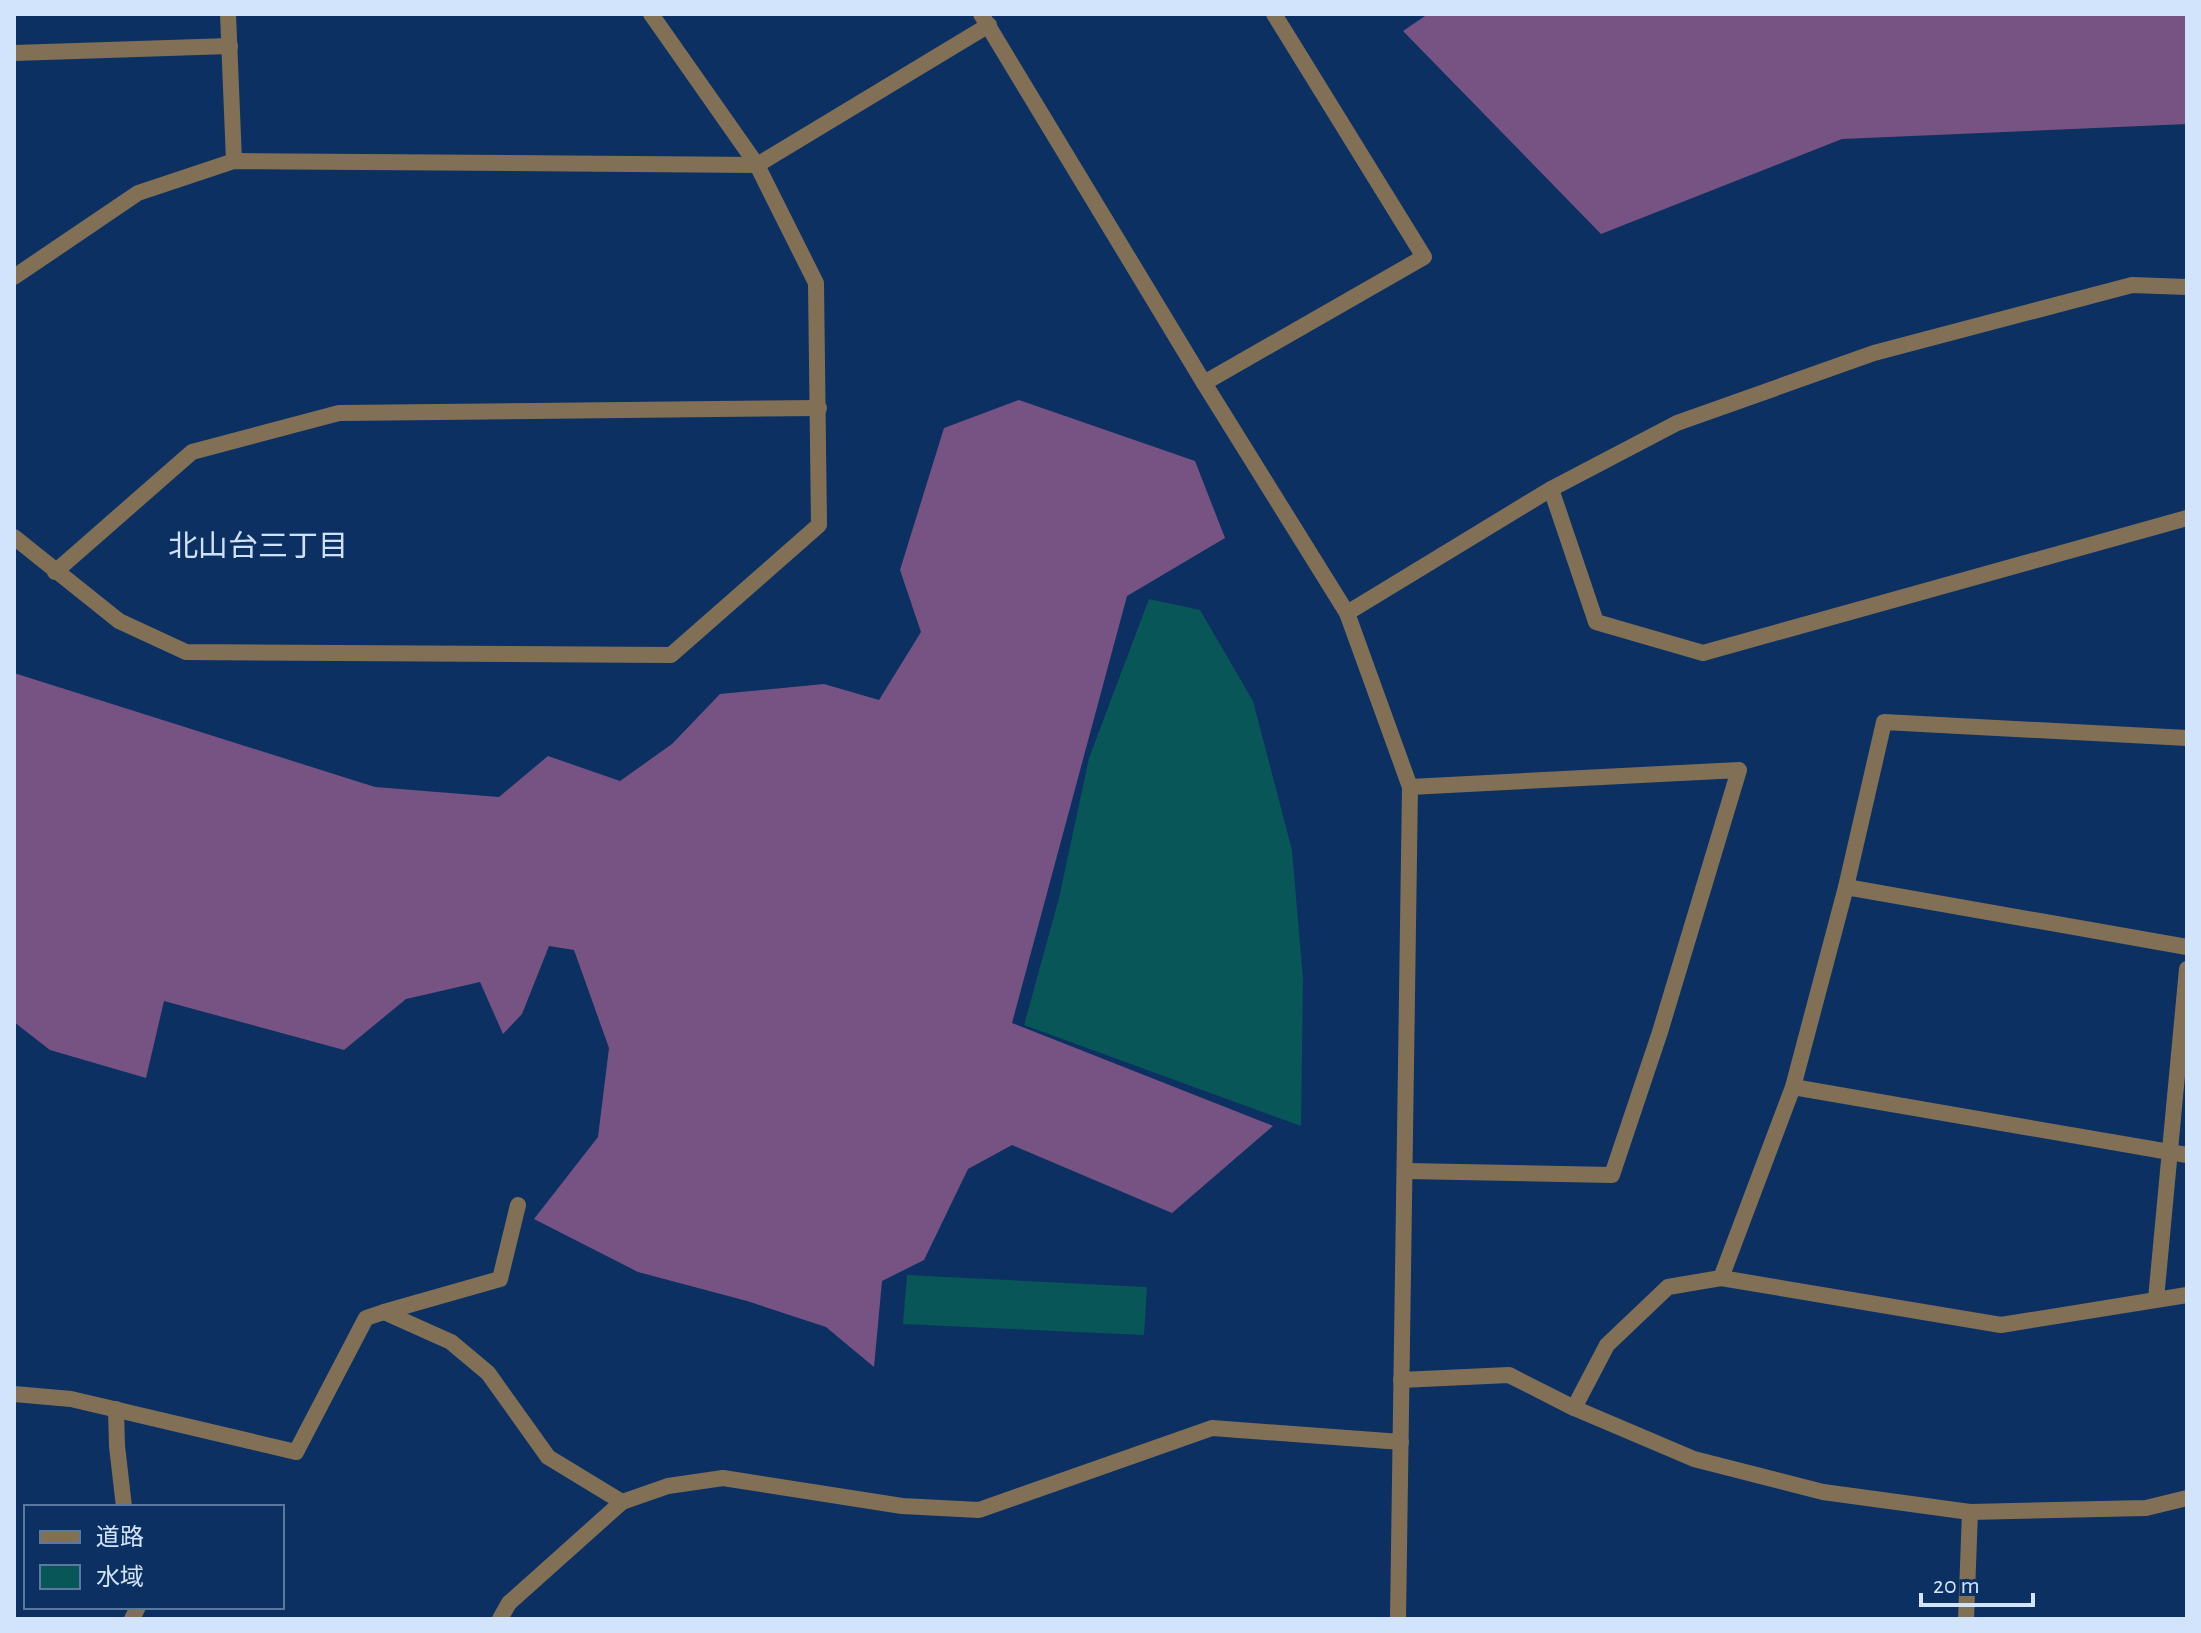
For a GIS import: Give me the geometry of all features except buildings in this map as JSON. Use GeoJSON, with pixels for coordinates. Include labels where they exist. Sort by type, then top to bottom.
{"type":"FeatureCollection","features":[{"type":"Feature","properties":{"kind":"street"},"geometry":{"type":"LineString","coordinates":[[228,14],[234,161]]}},
{"type":"Feature","properties":{"kind":"street"},"geometry":{"type":"LineString","coordinates":[[14,537],[119,621],[186,652],[671,655],[819,525],[816,283],[757,165],[651,14]]}},
{"type":"Feature","properties":{"kind":"street"},"geometry":{"type":"LineString","coordinates":[[1204,383],[1424,257],[1274,14]]}},
{"type":"Feature","properties":{"kind":"street"},"geometry":{"type":"LineString","coordinates":[[14,277],[138,193],[234,161],[757,165],[985,19],[1204,383],[1347,613],[1410,787],[1398,1619]]}},
{"type":"Feature","properties":{"kind":"street"},"geometry":{"type":"LineString","coordinates":[[14,53],[230,46]]}},
{"type":"Feature","properties":{"kind":"street"},"geometry":{"type":"LineString","coordinates":[[1347,613],[1551,489],[1677,423],[1874,353],[2132,285],[2187,287]]}},
{"type":"Feature","properties":{"kind":"street"},"geometry":{"type":"LineString","coordinates":[[55,572],[192,452],[339,413],[819,408]]}},
{"type":"Feature","properties":{"kind":"street"},"geometry":{"type":"LineString","coordinates":[[1551,489],[1596,622],[1703,653],[2187,518]]}},
{"type":"Feature","properties":{"kind":"street"},"geometry":{"type":"LineString","coordinates":[[1721,1278],[1793,1087],[1846,887],[1884,722],[2187,738]]}},
{"type":"Feature","properties":{"kind":"street"},"geometry":{"type":"LineString","coordinates":[[1406,1171],[1612,1175],[1660,1032],[1739,770],[1410,787]]}},
{"type":"Feature","properties":{"kind":"street"},"geometry":{"type":"LineString","coordinates":[[1846,887],[2187,947]]}},
{"type":"Feature","properties":{"kind":"street"},"geometry":{"type":"LineString","coordinates":[[2156,1299],[2187,969]]}},
{"type":"Feature","properties":{"kind":"street"},"geometry":{"type":"LineString","coordinates":[[1793,1087],[2187,1155]]}},
{"type":"Feature","properties":{"kind":"street"},"geometry":{"type":"LineString","coordinates":[[14,1394],[71,1399],[296,1452],[366,1318],[500,1279],[518,1205]]}},
{"type":"Feature","properties":{"kind":"street"},"geometry":{"type":"LineString","coordinates":[[1574,1408],[1607,1345],[1668,1287],[1721,1278],[2001,1325],[2187,1295]]}},
{"type":"Feature","properties":{"kind":"street"},"geometry":{"type":"LineString","coordinates":[[384,1312],[451,1342],[488,1373],[548,1457],[622,1502]]}},
{"type":"Feature","properties":{"kind":"street"},"geometry":{"type":"LineString","coordinates":[[1401,1380],[1509,1375],[1574,1408],[1694,1459],[1823,1492],[1970,1512],[2146,1508],[2187,1498]]}},
{"type":"Feature","properties":{"kind":"street"},"geometry":{"type":"LineString","coordinates":[[116,1409],[124,1505]]}},
{"type":"Feature","properties":{"kind":"street"},"geometry":{"type":"LineString","coordinates":[[500,1619],[509,1603],[622,1502],[668,1486],[723,1478],[902,1506],[979,1510],[1212,1428],[1401,1442]]}},
{"type":"Feature","properties":{"kind":"street"},"geometry":{"type":"LineString","coordinates":[[1966,1619],[1970,1512]]}},
{"type":"Feature","properties":{"kind":"shaded area"},"geometry":{"type":"Polygon","coordinates":[[[1428,14],[2187,14],[2187,124],[1842,139],[1601,234],[1403,31],[1428,14]]]}},
{"type":"Feature","properties":{"kind":"shaded area"},"geometry":{"type":"Polygon","coordinates":[[[1019,400],[1195,461],[1225,538],[1127,596],[1012,1023],[1273,1126],[1172,1213],[1012,1145],[968,1169],[924,1260],[882,1281],[874,1367],[826,1327],[747,1301],[638,1272],[534,1219],[598,1137],[609,1048],[574,950],[549,946],[522,1014],[503,1034],[480,982],[406,999],[344,1050],[164,1001],[146,1078],[50,1050],[14,1022],[14,673],[375,787],[499,797],[548,756],[620,781],[672,744],[720,694],[824,684],[879,700],[921,632],[900,570],[944,428],[1019,400]]]}},
{"type":"Feature","properties":{"kind":"water"},"geometry":{"type":"Polygon","coordinates":[[[1149,599],[1200,610],[1253,701],[1292,850],[1303,979],[1301,1126],[1024,1025],[1059,898],[1089,758],[1149,599]]]}},
{"type":"Feature","properties":{"kind":"water"},"geometry":{"type":"Polygon","coordinates":[[[907,1275],[1147,1287],[1144,1335],[903,1324],[907,1275]]]}},
{"type":"Feature","properties":{"kind":"district","name":"北山台三丁目"},"geometry":{"type":"Point","coordinates":[258,547]}}]}
